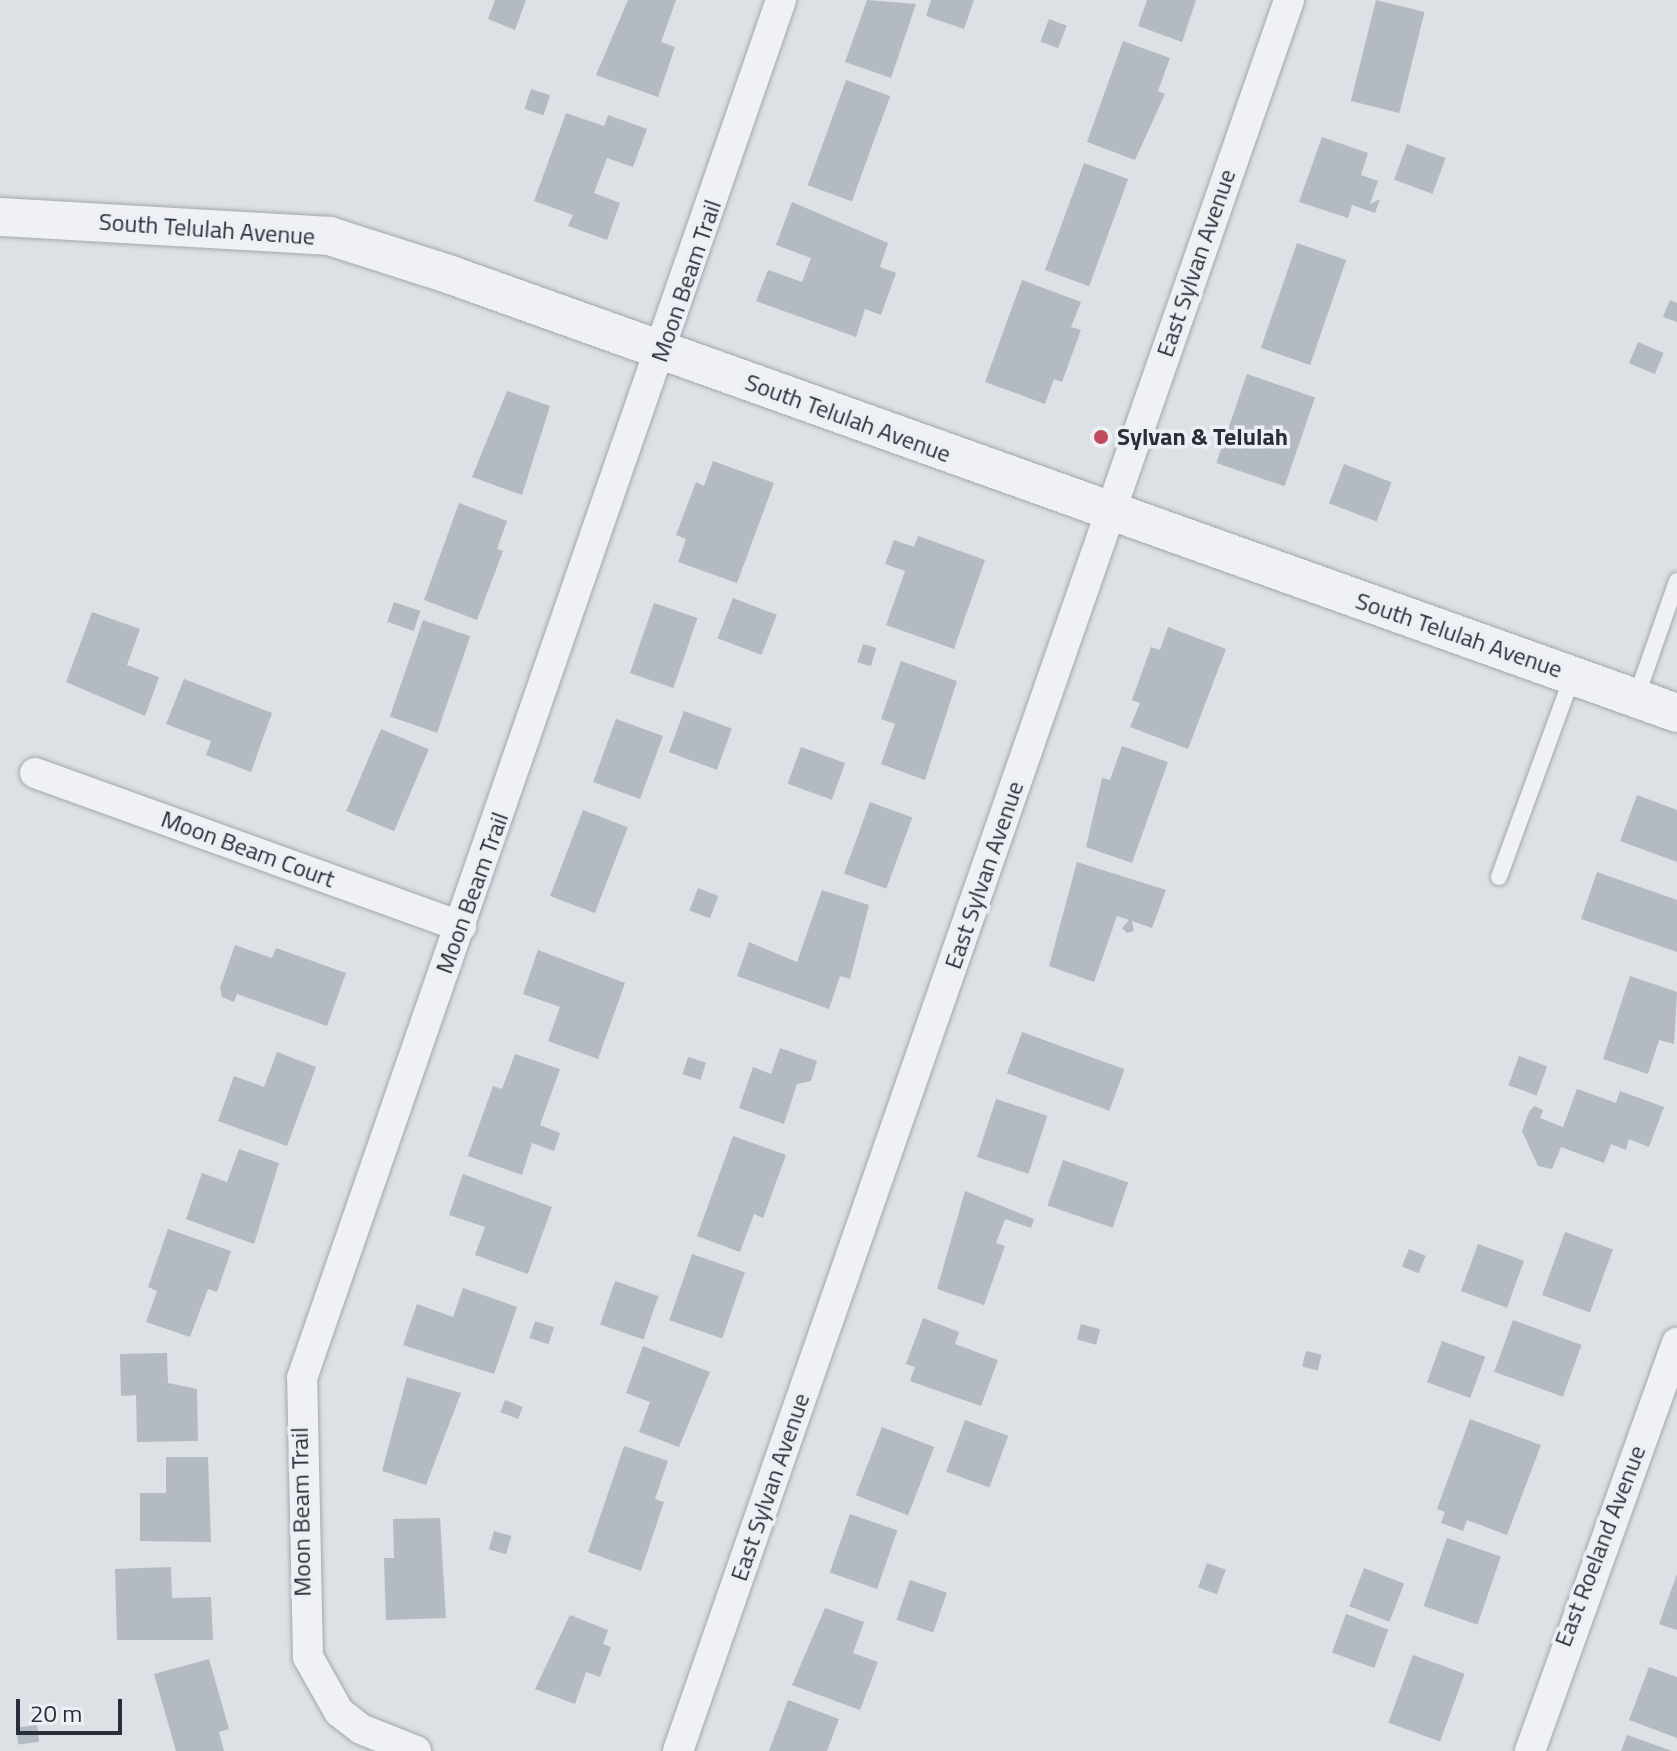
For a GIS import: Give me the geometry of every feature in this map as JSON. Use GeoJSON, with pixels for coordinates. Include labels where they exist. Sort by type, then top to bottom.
{"type":"FeatureCollection","features":[{"type":"Feature","properties":{"kind":"street","name":"Moon Beam Trail"},"geometry":{"type":"LineString","coordinates":[[416,1751],[361,1729],[339,1712],[308,1657],[300,1414],[313,1338],[461,926],[781,0]]}},
{"type":"Feature","properties":{"kind":"street","name":"East Sylvan Avenue"},"geometry":{"type":"LineString","coordinates":[[678,1751],[1289,0]]}},
{"type":"Feature","properties":{"kind":"street","name":"South Telulah Avenue"},"geometry":{"type":"LineString","coordinates":[[0,217],[329,236],[662,350],[1677,713]]}},
{"type":"Feature","properties":{"kind":"street","name":"Moon Beam Court"},"geometry":{"type":"LineString","coordinates":[[35,773],[461,926]]}},
{"type":"Feature","properties":{"kind":"street","name":"East Roeland Avenue"},"geometry":{"type":"LineString","coordinates":[[1530,1751],[1677,1343]]}},
{"type":"Feature","properties":{"kind":"lane"},"geometry":{"type":"LineString","coordinates":[[1636,698],[1677,581]]}},
{"type":"Feature","properties":{"kind":"lane"},"geometry":{"type":"LineString","coordinates":[[1499,877],[1573,675]]}},
{"type":"Feature","properties":{"kind":"building"},"geometry":{"type":"Polygon","coordinates":[[[495,0],[526,0],[515,30],[488,19],[495,0]]]}},
{"type":"Feature","properties":{"kind":"building"},"geometry":{"type":"Polygon","coordinates":[[[628,0],[676,0],[661,42],[675,47],[658,97],[596,75],[628,0]]]}},
{"type":"Feature","properties":{"kind":"building"},"geometry":{"type":"Polygon","coordinates":[[[867,0],[916,4],[891,78],[845,62],[867,0]]]}},
{"type":"Feature","properties":{"kind":"building"},"geometry":{"type":"Polygon","coordinates":[[[931,0],[974,0],[964,29],[926,16],[931,0]]]}},
{"type":"Feature","properties":{"kind":"building"},"geometry":{"type":"Polygon","coordinates":[[[1147,0],[1196,0],[1182,42],[1138,26],[1147,0]]]}},
{"type":"Feature","properties":{"kind":"building"},"geometry":{"type":"Polygon","coordinates":[[[1376,0],[1425,12],[1399,113],[1351,101],[1376,0]]]}},
{"type":"Feature","properties":{"kind":"building"},"geometry":{"type":"Polygon","coordinates":[[[1049,19],[1067,26],[1058,48],[1040,41],[1049,19]]]}},
{"type":"Feature","properties":{"kind":"building"},"geometry":{"type":"Polygon","coordinates":[[[1123,41],[1170,58],[1158,91],[1165,94],[1135,160],[1087,142],[1123,41]]]}},
{"type":"Feature","properties":{"kind":"building"},"geometry":{"type":"Polygon","coordinates":[[[846,80],[890,96],[852,201],[808,185],[846,80]]]}},
{"type":"Feature","properties":{"kind":"building"},"geometry":{"type":"Polygon","coordinates":[[[531,89],[550,95],[544,115],[525,109],[531,89]]]}},
{"type":"Feature","properties":{"kind":"building"},"geometry":{"type":"Polygon","coordinates":[[[566,113],[604,126],[608,115],[647,129],[633,167],[607,158],[594,193],[620,203],[607,240],[568,226],[573,215],[534,201],[566,113]]]}},
{"type":"Feature","properties":{"kind":"building"},"geometry":{"type":"Polygon","coordinates":[[[1322,137],[1368,153],[1361,175],[1378,181],[1370,204],[1380,199],[1375,213],[1352,205],[1348,218],[1299,202],[1322,137]]]}},
{"type":"Feature","properties":{"kind":"building"},"geometry":{"type":"Polygon","coordinates":[[[1407,144],[1446,158],[1433,194],[1394,180],[1407,144]]]}},
{"type":"Feature","properties":{"kind":"building"},"geometry":{"type":"Polygon","coordinates":[[[1084,163],[1128,179],[1089,286],[1045,270],[1084,163]]]}},
{"type":"Feature","properties":{"kind":"building"},"geometry":{"type":"Polygon","coordinates":[[[792,202],[888,243],[880,267],[896,273],[881,315],[865,309],[856,337],[756,301],[768,270],[802,282],[811,258],[776,245],[792,202]]]}},
{"type":"Feature","properties":{"kind":"building"},"geometry":{"type":"Polygon","coordinates":[[[1297,243],[1346,260],[1310,365],[1261,348],[1297,243]]]}},
{"type":"Feature","properties":{"kind":"building"},"geometry":{"type":"Polygon","coordinates":[[[1022,280],[1081,302],[1071,327],[1081,330],[1062,382],[1054,379],[1045,404],[985,382],[1022,280]]]}},
{"type":"Feature","properties":{"kind":"building"},"geometry":{"type":"Polygon","coordinates":[[[1670,300],[1677,303],[1677,322],[1663,317],[1670,300]]]}},
{"type":"Feature","properties":{"kind":"building"},"geometry":{"type":"Polygon","coordinates":[[[1638,342],[1664,353],[1655,374],[1629,363],[1638,342]]]}},
{"type":"Feature","properties":{"kind":"building"},"geometry":{"type":"Polygon","coordinates":[[[1247,374],[1315,397],[1284,486],[1216,463],[1247,374]]]}},
{"type":"Feature","properties":{"kind":"building"},"geometry":{"type":"Polygon","coordinates":[[[507,391],[550,406],[522,495],[472,477],[507,391]]]}},
{"type":"Feature","properties":{"kind":"building"},"geometry":{"type":"Polygon","coordinates":[[[713,461],[774,483],[737,583],[678,562],[686,539],[676,535],[696,482],[704,486],[713,461]]]}},
{"type":"Feature","properties":{"kind":"building"},"geometry":{"type":"Polygon","coordinates":[[[1344,464],[1392,482],[1377,521],[1329,503],[1344,464]]]}},
{"type":"Feature","properties":{"kind":"building"},"geometry":{"type":"Polygon","coordinates":[[[459,503],[507,521],[497,549],[503,551],[477,620],[424,600],[459,503]]]}},
{"type":"Feature","properties":{"kind":"building"},"geometry":{"type":"Polygon","coordinates":[[[918,536],[985,560],[954,649],[886,625],[905,571],[885,564],[894,540],[914,547],[918,536]]]}},
{"type":"Feature","properties":{"kind":"building"},"geometry":{"type":"Polygon","coordinates":[[[733,598],[777,615],[761,655],[718,638],[733,598]]]}},
{"type":"Feature","properties":{"kind":"building"},"geometry":{"type":"Polygon","coordinates":[[[394,602],[420,611],[414,631],[387,622],[394,602]]]}},
{"type":"Feature","properties":{"kind":"building"},"geometry":{"type":"Polygon","coordinates":[[[654,603],[697,618],[673,688],[630,673],[654,603]]]}},
{"type":"Feature","properties":{"kind":"building"},"geometry":{"type":"Polygon","coordinates":[[[92,612],[140,629],[127,665],[159,677],[145,716],[66,682],[92,612]]]}},
{"type":"Feature","properties":{"kind":"building"},"geometry":{"type":"Polygon","coordinates":[[[423,620],[470,636],[437,733],[390,716],[423,620]]]}},
{"type":"Feature","properties":{"kind":"building"},"geometry":{"type":"Polygon","coordinates":[[[1168,627],[1226,649],[1188,749],[1130,727],[1140,703],[1132,700],[1151,647],[1160,650],[1168,627]]]}},
{"type":"Feature","properties":{"kind":"building"},"geometry":{"type":"Polygon","coordinates":[[[863,644],[876,648],[871,666],[857,662],[863,644]]]}},
{"type":"Feature","properties":{"kind":"building"},"geometry":{"type":"Polygon","coordinates":[[[901,661],[957,681],[925,780],[881,764],[895,724],[881,719],[901,661]]]}},
{"type":"Feature","properties":{"kind":"building"},"geometry":{"type":"Polygon","coordinates":[[[184,679],[272,713],[251,772],[206,755],[211,741],[166,724],[184,679]]]}},
{"type":"Feature","properties":{"kind":"building"},"geometry":{"type":"Polygon","coordinates":[[[684,711],[732,728],[717,770],[669,752],[684,711]]]}},
{"type":"Feature","properties":{"kind":"building"},"geometry":{"type":"Polygon","coordinates":[[[616,719],[663,736],[640,799],[593,782],[616,719]]]}},
{"type":"Feature","properties":{"kind":"building"},"geometry":{"type":"Polygon","coordinates":[[[381,729],[429,749],[394,831],[346,811],[381,729]]]}},
{"type":"Feature","properties":{"kind":"building"},"geometry":{"type":"Polygon","coordinates":[[[1122,746],[1168,762],[1132,863],[1086,847],[1102,778],[1110,780],[1122,746]]]}},
{"type":"Feature","properties":{"kind":"building"},"geometry":{"type":"Polygon","coordinates":[[[801,747],[845,763],[832,800],[788,784],[801,747]]]}},
{"type":"Feature","properties":{"kind":"building"},"geometry":{"type":"Polygon","coordinates":[[[1637,795],[1677,810],[1677,862],[1620,841],[1637,795]]]}},
{"type":"Feature","properties":{"kind":"building"},"geometry":{"type":"Polygon","coordinates":[[[870,802],[912,817],[886,889],[844,873],[870,802]]]}},
{"type":"Feature","properties":{"kind":"building"},"geometry":{"type":"Polygon","coordinates":[[[583,810],[628,827],[595,913],[550,896],[583,810]]]}},
{"type":"Feature","properties":{"kind":"building"},"geometry":{"type":"Polygon","coordinates":[[[1077,862],[1166,890],[1152,928],[1132,921],[1134,931],[1127,933],[1122,928],[1129,920],[1117,916],[1094,982],[1049,966],[1077,862]]]}},
{"type":"Feature","properties":{"kind":"building"},"geometry":{"type":"Polygon","coordinates":[[[1597,872],[1677,900],[1677,952],[1581,919],[1597,872]]]}},
{"type":"Feature","properties":{"kind":"building"},"geometry":{"type":"Polygon","coordinates":[[[698,888],[719,896],[710,918],[689,910],[698,888]]]}},
{"type":"Feature","properties":{"kind":"building"},"geometry":{"type":"Polygon","coordinates":[[[822,890],[869,905],[850,979],[840,976],[829,1009],[737,976],[749,942],[797,962],[822,890]]]}},
{"type":"Feature","properties":{"kind":"building"},"geometry":{"type":"Polygon","coordinates":[[[235,945],[272,958],[276,948],[346,973],[327,1026],[237,994],[234,1002],[222,997],[220,988],[235,945]]]}},
{"type":"Feature","properties":{"kind":"building"},"geometry":{"type":"Polygon","coordinates":[[[538,950],[625,983],[598,1059],[548,1041],[560,1007],[523,994],[538,950]]]}},
{"type":"Feature","properties":{"kind":"building"},"geometry":{"type":"Polygon","coordinates":[[[1630,976],[1677,992],[1674,1044],[1659,1040],[1648,1074],[1603,1059],[1630,976]]]}},
{"type":"Feature","properties":{"kind":"building"},"geometry":{"type":"Polygon","coordinates":[[[1022,1032],[1124,1069],[1109,1111],[1007,1073],[1022,1032]]]}},
{"type":"Feature","properties":{"kind":"building"},"geometry":{"type":"Polygon","coordinates":[[[780,1048],[817,1061],[811,1081],[797,1084],[784,1124],[739,1108],[753,1067],[771,1074],[780,1048]]]}},
{"type":"Feature","properties":{"kind":"building"},"geometry":{"type":"Polygon","coordinates":[[[277,1052],[316,1067],[287,1146],[218,1121],[234,1076],[264,1087],[277,1052]]]}},
{"type":"Feature","properties":{"kind":"building"},"geometry":{"type":"Polygon","coordinates":[[[515,1054],[560,1069],[540,1125],[560,1133],[554,1151],[532,1143],[522,1175],[468,1156],[493,1086],[502,1089],[515,1054]]]}},
{"type":"Feature","properties":{"kind":"building"},"geometry":{"type":"Polygon","coordinates":[[[1519,1056],[1547,1066],[1537,1095],[1508,1085],[1519,1056]]]}},
{"type":"Feature","properties":{"kind":"building"},"geometry":{"type":"Polygon","coordinates":[[[688,1057],[706,1063],[701,1080],[682,1074],[688,1057]]]}},
{"type":"Feature","properties":{"kind":"building"},"geometry":{"type":"Polygon","coordinates":[[[1577,1089],[1616,1103],[1620,1091],[1664,1107],[1649,1147],[1629,1139],[1626,1150],[1611,1144],[1604,1163],[1561,1147],[1552,1169],[1538,1166],[1522,1131],[1529,1112],[1534,1106],[1543,1110],[1540,1118],[1563,1127],[1577,1089]]]}},
{"type":"Feature","properties":{"kind":"building"},"geometry":{"type":"Polygon","coordinates":[[[996,1099],[1047,1116],[1029,1174],[977,1157],[996,1099]]]}},
{"type":"Feature","properties":{"kind":"building"},"geometry":{"type":"Polygon","coordinates":[[[733,1136],[786,1155],[763,1218],[754,1214],[740,1252],[697,1236],[733,1136]]]}},
{"type":"Feature","properties":{"kind":"building"},"geometry":{"type":"Polygon","coordinates":[[[239,1149],[279,1163],[254,1244],[186,1219],[202,1173],[227,1182],[239,1149]]]}},
{"type":"Feature","properties":{"kind":"building"},"geometry":{"type":"Polygon","coordinates":[[[1063,1160],[1128,1182],[1113,1228],[1047,1205],[1063,1160]]]}},
{"type":"Feature","properties":{"kind":"building"},"geometry":{"type":"Polygon","coordinates":[[[463,1174],[552,1207],[528,1274],[475,1255],[485,1227],[449,1215],[463,1174]]]}},
{"type":"Feature","properties":{"kind":"building"},"geometry":{"type":"Polygon","coordinates":[[[965,1191],[1034,1219],[1031,1228],[1005,1219],[996,1243],[1005,1246],[984,1305],[937,1289],[965,1191]]]}},
{"type":"Feature","properties":{"kind":"building"},"geometry":{"type":"Polygon","coordinates":[[[168,1229],[231,1251],[217,1292],[208,1289],[190,1337],[146,1322],[157,1291],[148,1287],[168,1229]]]}},
{"type":"Feature","properties":{"kind":"building"},"geometry":{"type":"Polygon","coordinates":[[[1565,1232],[1613,1249],[1590,1312],[1542,1295],[1565,1232]]]}},
{"type":"Feature","properties":{"kind":"building"},"geometry":{"type":"Polygon","coordinates":[[[1478,1244],[1524,1261],[1507,1308],[1461,1291],[1478,1244]]]}},
{"type":"Feature","properties":{"kind":"building"},"geometry":{"type":"Polygon","coordinates":[[[1409,1249],[1426,1256],[1419,1273],[1402,1267],[1409,1249]]]}},
{"type":"Feature","properties":{"kind":"building"},"geometry":{"type":"Polygon","coordinates":[[[692,1254],[745,1272],[722,1338],[669,1320],[692,1254]]]}},
{"type":"Feature","properties":{"kind":"building"},"geometry":{"type":"Polygon","coordinates":[[[615,1281],[658,1296],[644,1339],[600,1324],[615,1281]]]}},
{"type":"Feature","properties":{"kind":"building"},"geometry":{"type":"Polygon","coordinates":[[[463,1288],[517,1307],[494,1374],[403,1345],[417,1304],[453,1317],[463,1288]]]}},
{"type":"Feature","properties":{"kind":"building"},"geometry":{"type":"Polygon","coordinates":[[[923,1318],[959,1332],[955,1344],[998,1360],[981,1406],[910,1381],[915,1367],[906,1364],[923,1318]]]}},
{"type":"Feature","properties":{"kind":"building"},"geometry":{"type":"Polygon","coordinates":[[[1513,1320],[1582,1345],[1563,1397],[1494,1372],[1513,1320]]]}},
{"type":"Feature","properties":{"kind":"building"},"geometry":{"type":"Polygon","coordinates":[[[535,1321],[554,1327],[548,1344],[529,1338],[535,1321]]]}},
{"type":"Feature","properties":{"kind":"building"},"geometry":{"type":"Polygon","coordinates":[[[1081,1324],[1100,1329],[1096,1345],[1077,1339],[1081,1324]]]}},
{"type":"Feature","properties":{"kind":"building"},"geometry":{"type":"Polygon","coordinates":[[[1442,1341],[1485,1357],[1470,1398],[1427,1382],[1442,1341]]]}},
{"type":"Feature","properties":{"kind":"building"},"geometry":{"type":"Polygon","coordinates":[[[643,1346],[710,1372],[679,1447],[639,1432],[650,1402],[626,1393],[643,1346]]]}},
{"type":"Feature","properties":{"kind":"building"},"geometry":{"type":"Polygon","coordinates":[[[1306,1351],[1322,1355],[1318,1370],[1302,1367],[1306,1351]]]}},
{"type":"Feature","properties":{"kind":"building"},"geometry":{"type":"Polygon","coordinates":[[[167,1353],[168,1383],[197,1389],[198,1441],[137,1442],[136,1395],[121,1396],[120,1354],[167,1353]]]}},
{"type":"Feature","properties":{"kind":"building"},"geometry":{"type":"Polygon","coordinates":[[[407,1377],[461,1393],[426,1485],[382,1471],[407,1377]]]}},
{"type":"Feature","properties":{"kind":"building"},"geometry":{"type":"Polygon","coordinates":[[[505,1400],[523,1407],[518,1419],[500,1412],[505,1400]]]}},
{"type":"Feature","properties":{"kind":"building"},"geometry":{"type":"Polygon","coordinates":[[[1470,1419],[1541,1445],[1507,1535],[1467,1520],[1463,1531],[1441,1523],[1445,1512],[1437,1509],[1470,1419]]]}},
{"type":"Feature","properties":{"kind":"building"},"geometry":{"type":"Polygon","coordinates":[[[965,1420],[1008,1436],[989,1487],[946,1472],[965,1420]]]}},
{"type":"Feature","properties":{"kind":"building"},"geometry":{"type":"Polygon","coordinates":[[[882,1427],[934,1447],[908,1515],[856,1495],[882,1427]]]}},
{"type":"Feature","properties":{"kind":"building"},"geometry":{"type":"Polygon","coordinates":[[[624,1446],[668,1461],[655,1499],[664,1502],[641,1571],[588,1552],[624,1446]]]}},
{"type":"Feature","properties":{"kind":"building"},"geometry":{"type":"Polygon","coordinates":[[[166,1457],[208,1457],[211,1542],[140,1541],[140,1493],[166,1493],[166,1457]]]}},
{"type":"Feature","properties":{"kind":"building"},"geometry":{"type":"Polygon","coordinates":[[[850,1514],[897,1530],[877,1589],[830,1573],[850,1514]]]}},
{"type":"Feature","properties":{"kind":"building"},"geometry":{"type":"Polygon","coordinates":[[[440,1518],[446,1618],[386,1620],[384,1558],[394,1558],[393,1519],[440,1518]]]}},
{"type":"Feature","properties":{"kind":"building"},"geometry":{"type":"Polygon","coordinates":[[[494,1531],[511,1536],[506,1554],[489,1549],[494,1531]]]}},
{"type":"Feature","properties":{"kind":"building"},"geometry":{"type":"Polygon","coordinates":[[[1447,1538],[1501,1557],[1477,1625],[1424,1606],[1447,1538]]]}},
{"type":"Feature","properties":{"kind":"building"},"geometry":{"type":"Polygon","coordinates":[[[1207,1563],[1226,1570],[1217,1594],[1198,1587],[1207,1563]]]}},
{"type":"Feature","properties":{"kind":"building"},"geometry":{"type":"Polygon","coordinates":[[[171,1567],[172,1598],[211,1597],[213,1640],[117,1640],[115,1569],[171,1567]]]}},
{"type":"Feature","properties":{"kind":"building"},"geometry":{"type":"Polygon","coordinates":[[[1364,1568],[1404,1583],[1389,1622],[1349,1606],[1364,1568]]]}},
{"type":"Feature","properties":{"kind":"building"},"geometry":{"type":"Polygon","coordinates":[[[1677,1574],[1677,1630],[1659,1624],[1677,1574]]]}},
{"type":"Feature","properties":{"kind":"building"},"geometry":{"type":"Polygon","coordinates":[[[910,1580],[947,1593],[933,1632],[896,1620],[910,1580]]]}},
{"type":"Feature","properties":{"kind":"building"},"geometry":{"type":"Polygon","coordinates":[[[825,1608],[864,1622],[853,1653],[878,1662],[860,1710],[792,1685],[825,1608]]]}},
{"type":"Feature","properties":{"kind":"building"},"geometry":{"type":"Polygon","coordinates":[[[1346,1614],[1388,1629],[1374,1668],[1332,1653],[1346,1614]]]}},
{"type":"Feature","properties":{"kind":"building"},"geometry":{"type":"Polygon","coordinates":[[[570,1615],[608,1630],[603,1644],[611,1647],[600,1677],[586,1672],[575,1704],[535,1689],[570,1615]]]}},
{"type":"Feature","properties":{"kind":"building"},"geometry":{"type":"Polygon","coordinates":[[[1413,1655],[1465,1674],[1440,1741],[1388,1723],[1413,1655]]]}},
{"type":"Feature","properties":{"kind":"building"},"geometry":{"type":"Polygon","coordinates":[[[209,1659],[229,1729],[219,1732],[224,1751],[176,1751],[154,1674],[209,1659]]]}},
{"type":"Feature","properties":{"kind":"building"},"geometry":{"type":"Polygon","coordinates":[[[1649,1667],[1677,1677],[1677,1738],[1629,1720],[1649,1667]]]}},
{"type":"Feature","properties":{"kind":"building"},"geometry":{"type":"Polygon","coordinates":[[[788,1700],[839,1719],[827,1751],[769,1751],[788,1700]]]}},
{"type":"Feature","properties":{"kind":"building"},"geometry":{"type":"Polygon","coordinates":[[[37,1725],[39,1742],[18,1744],[16,1728],[37,1725]]]}},
{"type":"Feature","properties":{"kind":"building"},"geometry":{"type":"Polygon","coordinates":[[[1627,1735],[1672,1751],[1621,1751],[1627,1735]]]}},
{"type":"Feature","properties":{"kind":"place","name":"Sylvan & Telulah"},"geometry":{"type":"Point","coordinates":[1101,437]}}]}
